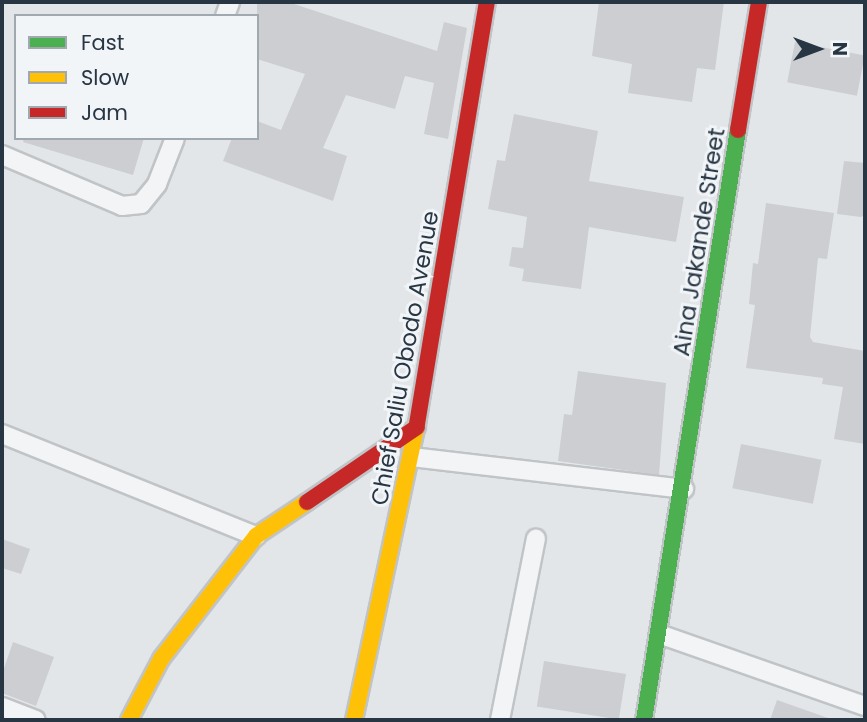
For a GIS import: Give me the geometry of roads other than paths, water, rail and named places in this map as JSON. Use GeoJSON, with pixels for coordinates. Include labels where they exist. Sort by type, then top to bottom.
{"type":"FeatureCollection","features":[{"type":"Feature","properties":{"kind":"street","name":"Chief Saliu Obodo Avenue"},"geometry":{"type":"LineString","coordinates":[[354,720],[412,457],[487,2]]}},
{"type":"Feature","properties":{"kind":"street","name":"Aina Jakande Street"},"geometry":{"type":"LineString","coordinates":[[644,720],[684,489],[759,2]]}},
{"type":"Feature","properties":{"kind":"street"},"geometry":{"type":"LineString","coordinates":[[2,155],[122,206],[141,204],[157,184],[174,140]]}},
{"type":"Feature","properties":{"kind":"street"},"geometry":{"type":"LineString","coordinates":[[129,720],[161,659],[256,536],[417,427]]}},
{"type":"Feature","properties":{"kind":"street"},"geometry":{"type":"LineString","coordinates":[[2,434],[256,536]]}},
{"type":"Feature","properties":{"kind":"street"},"geometry":{"type":"LineString","coordinates":[[412,457],[684,489]]}},
{"type":"Feature","properties":{"kind":"street"},"geometry":{"type":"LineString","coordinates":[[500,720],[536,539]]}},
{"type":"Feature","properties":{"kind":"street"},"geometry":{"type":"LineString","coordinates":[[659,634],[865,706]]}},
{"type":"Feature","properties":{"kind":"street"},"geometry":{"type":"LineString","coordinates":[[2,706],[36,720]]}}]}
